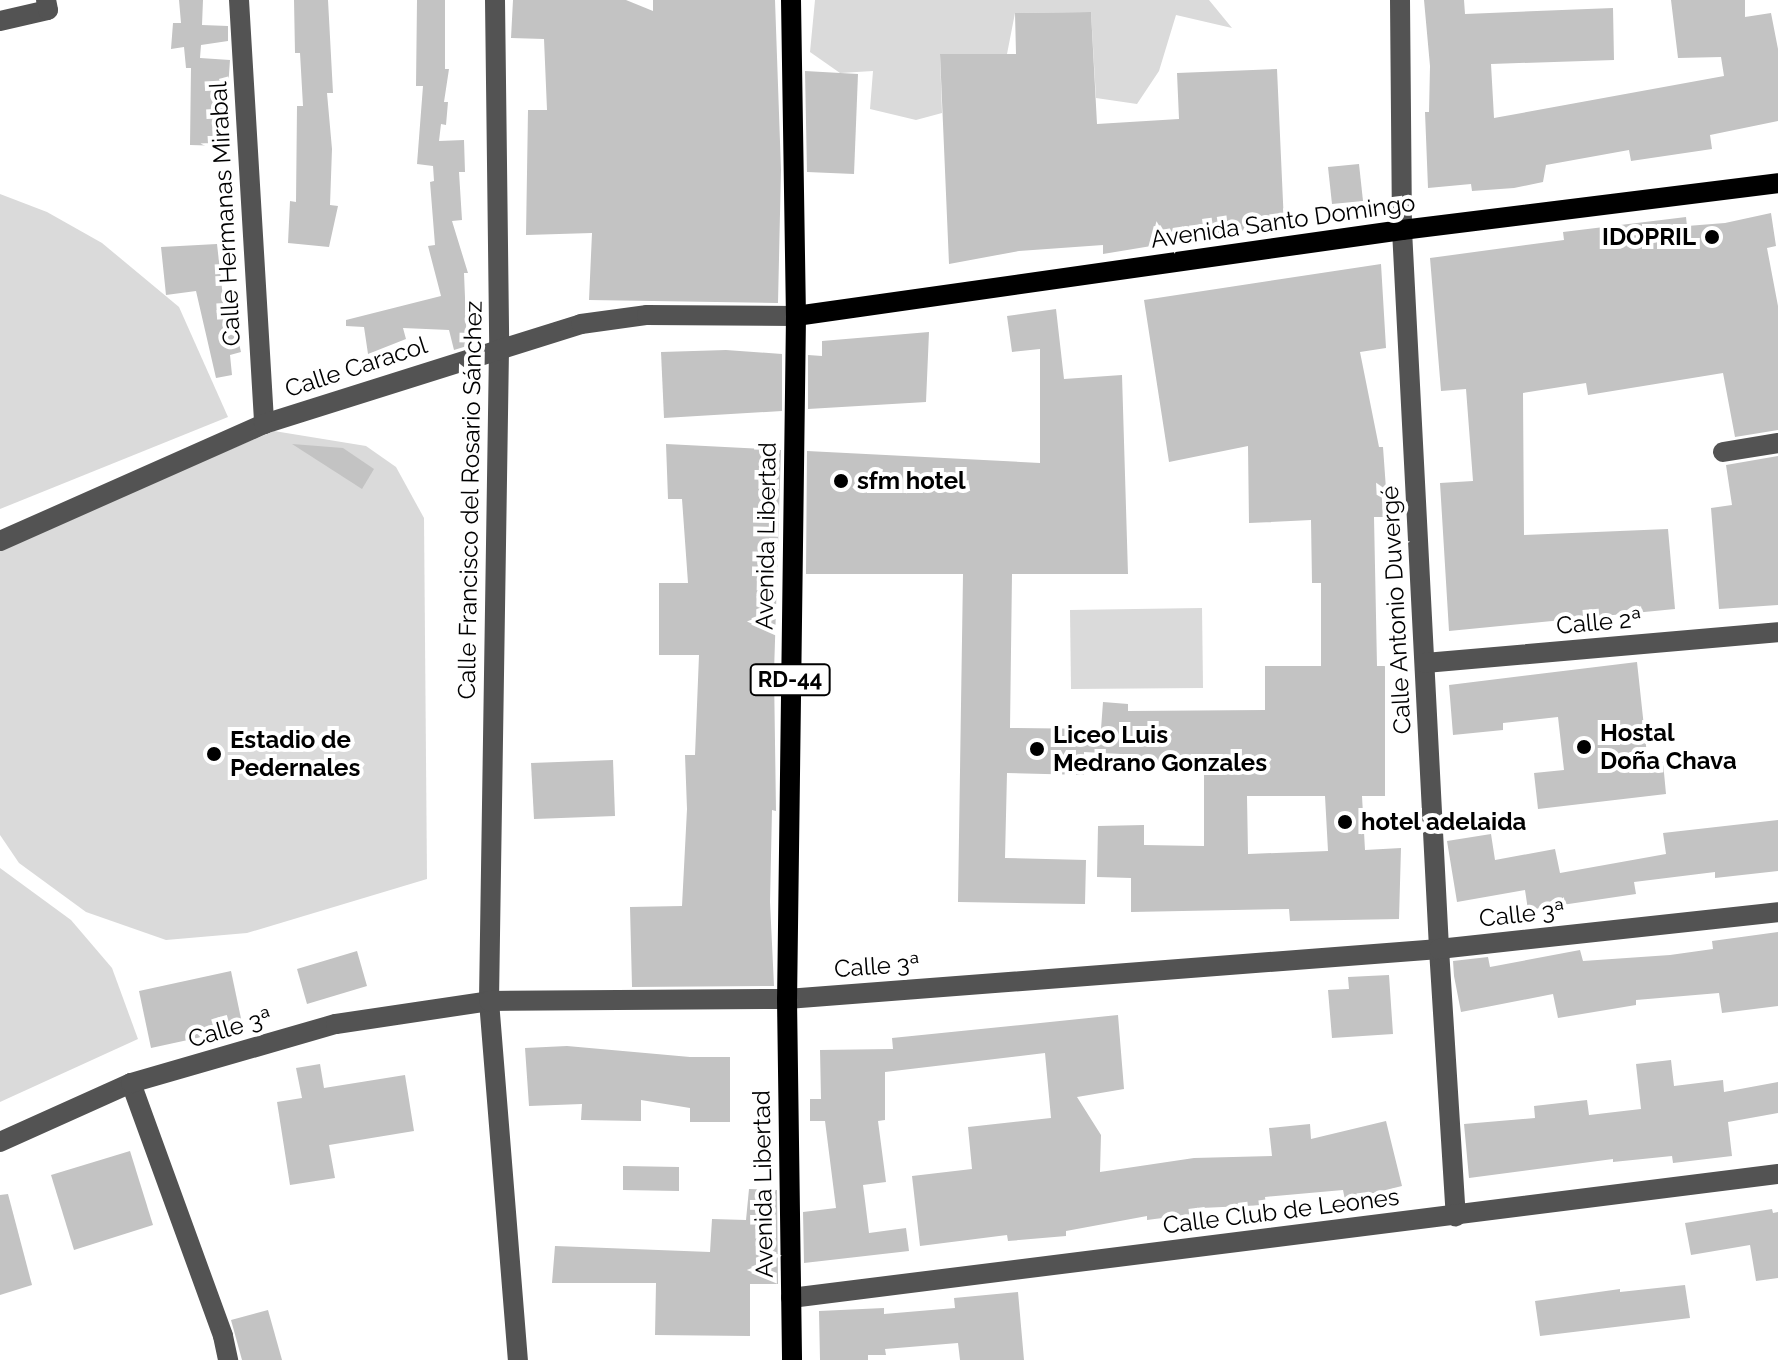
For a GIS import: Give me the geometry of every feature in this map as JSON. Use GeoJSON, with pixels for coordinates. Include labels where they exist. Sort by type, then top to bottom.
{"type":"FeatureCollection","features":[{"type":"Feature","properties":{"kind":"main road","name":"Avenida Libertad"},"geometry":{"type":"LineString","coordinates":[[791,0],[796,316],[787,999],[792,1360]]}},
{"type":"Feature","properties":{"kind":"main road","name":"Avenida Santo Domingo"},"geometry":{"type":"LineString","coordinates":[[796,316],[1402,230],[1778,183]]}},
{"type":"Feature","properties":{"kind":"street"},"geometry":{"type":"LineString","coordinates":[[0,21],[48,10],[46,0]]}},
{"type":"Feature","properties":{"kind":"street","name":"Calle Hermanas Mirabal"},"geometry":{"type":"LineString","coordinates":[[239,0],[264,424]]}},
{"type":"Feature","properties":{"kind":"street","name":"Calle Francisco del Rosario Sánchez"},"geometry":{"type":"LineString","coordinates":[[495,0],[499,349],[489,1001],[518,1360]]}},
{"type":"Feature","properties":{"kind":"street","name":"Calle Antonio Duvergé"},"geometry":{"type":"LineString","coordinates":[[1400,0],[1402,230],[1456,1216]]}},
{"type":"Feature","properties":{"kind":"street","name":"Calle Caracol"},"geometry":{"type":"LineString","coordinates":[[0,541],[264,424],[581,324],[647,315],[796,316]]}},
{"type":"Feature","properties":{"kind":"street"},"geometry":{"type":"LineString","coordinates":[[1723,452],[1778,443]]}},
{"type":"Feature","properties":{"kind":"street","name":"Calle 2ª"},"geometry":{"type":"LineString","coordinates":[[1425,663],[1778,632]]}},
{"type":"Feature","properties":{"kind":"street","name":"Calle 3ª"},"geometry":{"type":"LineString","coordinates":[[0,1142],[131,1083],[336,1024],[489,1001],[787,999],[1439,949],[1778,912]]}},
{"type":"Feature","properties":{"kind":"street"},"geometry":{"type":"LineString","coordinates":[[131,1083],[218,1322],[228,1360]]}},
{"type":"Feature","properties":{"kind":"street","name":"Calle Club de Leones"},"geometry":{"type":"LineString","coordinates":[[791,1298],[1778,1174]]}},
{"type":"Feature","properties":{"kind":"shaded area"},"geometry":{"type":"Polygon","coordinates":[[[815,0],[1209,0],[1232,28],[1176,15],[1159,71],[1137,104],[1096,98],[1091,12],[1015,13],[1007,54],[940,55],[942,113],[916,120],[870,109],[873,71],[840,73],[810,52],[815,0]]]}},
{"type":"Feature","properties":{"kind":"shaded area"},"geometry":{"type":"Polygon","coordinates":[[[0,194],[47,212],[102,243],[179,307],[228,417],[0,509],[0,194]]]}},
{"type":"Feature","properties":{"kind":"shaded area","name":"Estadio de Pedernales"},"geometry":{"type":"Polygon","coordinates":[[[274,431],[366,446],[396,467],[424,518],[427,879],[247,933],[166,940],[86,912],[19,863],[0,835],[0,547],[274,431]]]}},
{"type":"Feature","properties":{"kind":"shaded area"},"geometry":{"type":"Polygon","coordinates":[[[1202,608],[1203,688],[1071,689],[1070,610],[1202,608]]]}},
{"type":"Feature","properties":{"kind":"shaded area"},"geometry":{"type":"Polygon","coordinates":[[[0,868],[71,920],[112,968],[138,1039],[0,1102],[0,868]]]}},
{"type":"Feature","properties":{"kind":"building"},"geometry":{"type":"Polygon","coordinates":[[[179,0],[203,0],[202,25],[228,26],[228,41],[201,45],[200,58],[230,60],[224,146],[190,145],[191,68],[186,68],[184,47],[171,49],[173,23],[181,23],[179,0]]]}},
{"type":"Feature","properties":{"kind":"building"},"geometry":{"type":"Polygon","coordinates":[[[294,0],[328,0],[333,93],[327,93],[332,149],[330,205],[338,206],[329,247],[288,243],[290,201],[296,202],[297,106],[303,106],[300,53],[295,53],[294,0]]]}},
{"type":"Feature","properties":{"kind":"building"},"geometry":{"type":"Polygon","coordinates":[[[417,0],[445,0],[445,69],[449,69],[444,102],[448,102],[446,125],[441,124],[439,141],[464,140],[465,172],[459,172],[462,220],[452,221],[468,273],[464,273],[467,346],[454,350],[449,330],[403,328],[406,339],[368,354],[364,327],[346,326],[346,320],[441,296],[428,246],[435,245],[430,182],[434,181],[433,166],[417,164],[423,86],[416,86],[417,0]]]}},
{"type":"Feature","properties":{"kind":"building"},"geometry":{"type":"Polygon","coordinates":[[[513,0],[626,0],[653,11],[653,0],[775,0],[781,170],[778,303],[589,300],[592,233],[526,235],[528,110],[547,110],[544,39],[511,38],[513,0]]]}},
{"type":"Feature","properties":{"kind":"building"},"geometry":{"type":"Polygon","coordinates":[[[1424,0],[1464,0],[1465,14],[1613,8],[1614,60],[1491,64],[1494,118],[1724,76],[1721,57],[1678,58],[1671,0],[1745,0],[1745,17],[1771,13],[1778,49],[1778,121],[1710,135],[1712,149],[1631,161],[1629,150],[1546,165],[1543,182],[1514,188],[1472,191],[1471,184],[1428,188],[1425,112],[1429,112],[1430,66],[1424,0]]]}},
{"type":"Feature","properties":{"kind":"building"},"geometry":{"type":"Polygon","coordinates":[[[1091,12],[1097,124],[1179,119],[1177,73],[1277,69],[1284,224],[1103,254],[1103,245],[1019,251],[949,264],[940,54],[1016,54],[1015,13],[1091,12]]]}},
{"type":"Feature","properties":{"kind":"building"},"geometry":{"type":"Polygon","coordinates":[[[805,71],[858,74],[854,174],[807,172],[805,71]]]}},
{"type":"Feature","properties":{"kind":"building"},"geometry":{"type":"Polygon","coordinates":[[[1359,164],[1363,201],[1332,204],[1328,167],[1359,164]]]}},
{"type":"Feature","properties":{"kind":"building"},"geometry":{"type":"Polygon","coordinates":[[[1771,213],[1776,246],[1767,248],[1778,306],[1778,430],[1735,437],[1723,373],[1588,395],[1586,383],[1523,393],[1524,535],[1668,529],[1675,609],[1449,631],[1440,483],[1473,481],[1466,389],[1441,391],[1430,258],[1564,240],[1563,232],[1686,217],[1687,226],[1725,223],[1771,213]]]}},
{"type":"Feature","properties":{"kind":"building"},"geometry":{"type":"Polygon","coordinates":[[[217,244],[226,324],[234,322],[241,352],[230,355],[232,375],[216,378],[196,291],[166,295],[161,247],[217,244]]]}},
{"type":"Feature","properties":{"kind":"building"},"geometry":{"type":"Polygon","coordinates":[[[1381,264],[1386,348],[1360,352],[1379,447],[1383,447],[1388,517],[1374,517],[1377,666],[1385,666],[1385,796],[1362,796],[1365,850],[1401,848],[1399,919],[1290,921],[1289,909],[1131,912],[1131,878],[1097,877],[1098,826],[1144,825],[1144,845],[1204,846],[1204,762],[1139,762],[1139,755],[1084,752],[1084,775],[1007,773],[1005,858],[1086,860],[1085,904],[958,902],[963,574],[806,574],[807,451],[1040,463],[1040,349],[1012,352],[1007,316],[1056,309],[1064,379],[1122,375],[1128,574],[1012,574],[1010,728],[1101,729],[1103,702],[1128,704],[1128,711],[1265,710],[1265,666],[1321,666],[1321,583],[1312,583],[1311,520],[1249,523],[1248,446],[1169,462],[1144,300],[1381,264]],[[1247,796],[1248,854],[1328,851],[1325,796],[1247,796]]]}},
{"type":"Feature","properties":{"kind":"building"},"geometry":{"type":"Polygon","coordinates":[[[929,332],[926,402],[808,409],[808,355],[822,356],[822,341],[929,332]]]}},
{"type":"Feature","properties":{"kind":"building"},"geometry":{"type":"Polygon","coordinates":[[[726,350],[782,354],[782,411],[664,418],[661,352],[726,350]]]}},
{"type":"Feature","properties":{"kind":"building"},"geometry":{"type":"Polygon","coordinates":[[[292,444],[343,448],[374,469],[362,489],[292,444]]]}},
{"type":"Feature","properties":{"kind":"building"},"geometry":{"type":"Polygon","coordinates":[[[666,444],[781,450],[774,673],[776,811],[772,810],[770,902],[774,986],[632,987],[630,907],[682,906],[687,809],[685,755],[695,755],[699,655],[659,655],[659,583],[688,583],[682,499],[668,499],[666,444]]]}},
{"type":"Feature","properties":{"kind":"building"},"geometry":{"type":"Polygon","coordinates":[[[1778,456],[1778,605],[1719,609],[1711,508],[1732,505],[1726,465],[1778,456]]]}},
{"type":"Feature","properties":{"kind":"building","name":"Hostal Doña Chava"},"geometry":{"type":"Polygon","coordinates":[[[1637,662],[1648,764],[1663,762],[1666,794],[1538,809],[1534,773],[1564,770],[1558,717],[1503,723],[1503,730],[1453,735],[1449,685],[1637,662]]]}},
{"type":"Feature","properties":{"kind":"building"},"geometry":{"type":"Polygon","coordinates":[[[613,760],[615,816],[534,819],[531,763],[613,760]]]}},
{"type":"Feature","properties":{"kind":"building"},"geometry":{"type":"Polygon","coordinates":[[[1778,820],[1778,871],[1715,878],[1715,872],[1634,882],[1636,894],[1528,910],[1525,890],[1457,902],[1447,841],[1491,834],[1495,860],[1555,849],[1560,873],[1666,854],[1663,833],[1778,820]]]}},
{"type":"Feature","properties":{"kind":"building"},"geometry":{"type":"Polygon","coordinates":[[[1778,932],[1778,1006],[1722,1013],[1719,993],[1636,1000],[1636,1005],[1558,1018],[1553,994],[1461,1012],[1454,976],[1453,961],[1488,957],[1490,967],[1580,950],[1583,961],[1670,955],[1713,949],[1712,941],[1778,932]]]}},
{"type":"Feature","properties":{"kind":"building"},"geometry":{"type":"Polygon","coordinates":[[[357,951],[367,986],[307,1004],[297,969],[357,951]]]}},
{"type":"Feature","properties":{"kind":"building"},"geometry":{"type":"Polygon","coordinates":[[[231,971],[243,1028],[151,1048],[139,991],[231,971]]]}},
{"type":"Feature","properties":{"kind":"building"},"geometry":{"type":"Polygon","coordinates":[[[1389,975],[1393,1034],[1332,1038],[1328,990],[1349,989],[1348,977],[1389,975]]]}},
{"type":"Feature","properties":{"kind":"building"},"geometry":{"type":"Polygon","coordinates":[[[1118,1015],[1124,1089],[1077,1097],[1101,1135],[1100,1172],[1194,1158],[1272,1156],[1269,1128],[1310,1124],[1311,1139],[1386,1121],[1402,1186],[1345,1200],[1343,1190],[1265,1197],[1266,1205],[1201,1208],[1201,1213],[1147,1220],[1147,1216],[1066,1231],[1066,1236],[1008,1241],[1007,1235],[920,1246],[912,1176],[972,1169],[968,1127],[1051,1118],[1045,1053],[885,1072],[885,1120],[878,1121],[886,1182],[863,1185],[869,1233],[906,1228],[909,1251],[804,1263],[803,1212],[836,1208],[825,1121],[810,1121],[810,1099],[821,1099],[820,1050],[893,1049],[892,1038],[1118,1015]]]}},
{"type":"Feature","properties":{"kind":"building"},"geometry":{"type":"Polygon","coordinates":[[[567,1046],[690,1057],[730,1057],[730,1122],[690,1122],[690,1108],[641,1100],[641,1121],[581,1120],[582,1104],[529,1106],[525,1048],[567,1046]]]}},
{"type":"Feature","properties":{"kind":"building"},"geometry":{"type":"Polygon","coordinates":[[[1671,1060],[1674,1086],[1723,1080],[1724,1092],[1778,1082],[1778,1113],[1728,1122],[1732,1156],[1673,1163],[1672,1156],[1613,1162],[1613,1159],[1469,1178],[1464,1124],[1535,1118],[1534,1106],[1587,1100],[1589,1115],[1641,1109],[1636,1064],[1671,1060]]]}},
{"type":"Feature","properties":{"kind":"building"},"geometry":{"type":"Polygon","coordinates":[[[320,1064],[324,1088],[405,1075],[414,1131],[329,1145],[335,1178],[290,1185],[277,1102],[302,1098],[296,1068],[320,1064]]]}},
{"type":"Feature","properties":{"kind":"building"},"geometry":{"type":"Polygon","coordinates":[[[130,1151],[153,1225],[74,1250],[51,1175],[130,1151]]]}},
{"type":"Feature","properties":{"kind":"building"},"geometry":{"type":"Polygon","coordinates":[[[623,1166],[679,1167],[679,1191],[623,1190],[623,1166]]]}},
{"type":"Feature","properties":{"kind":"building"},"geometry":{"type":"Polygon","coordinates":[[[749,1189],[777,1190],[778,1284],[750,1284],[750,1336],[655,1335],[656,1283],[552,1283],[555,1246],[710,1252],[712,1219],[746,1220],[749,1189]]]}},
{"type":"Feature","properties":{"kind":"building"},"geometry":{"type":"Polygon","coordinates":[[[8,1194],[32,1285],[0,1295],[0,1195],[8,1194]]]}},
{"type":"Feature","properties":{"kind":"building"},"geometry":{"type":"Polygon","coordinates":[[[1772,1209],[1773,1213],[1778,1212],[1778,1278],[1756,1281],[1750,1245],[1691,1255],[1685,1223],[1772,1209]]]}},
{"type":"Feature","properties":{"kind":"building"},"geometry":{"type":"Polygon","coordinates":[[[1685,1285],[1690,1318],[1540,1336],[1535,1301],[1620,1289],[1620,1292],[1685,1285]]]}},
{"type":"Feature","properties":{"kind":"building"},"geometry":{"type":"Polygon","coordinates":[[[1018,1292],[1024,1360],[960,1360],[958,1343],[885,1349],[886,1355],[868,1355],[868,1360],[820,1360],[819,1311],[884,1308],[884,1314],[955,1308],[954,1298],[1018,1292]]]}},
{"type":"Feature","properties":{"kind":"building"},"geometry":{"type":"Polygon","coordinates":[[[268,1310],[282,1360],[242,1360],[231,1320],[268,1310]]]}},
{"type":"Feature","properties":{"kind":"place","name":"IDOPRIL"},"geometry":{"type":"Point","coordinates":[1712,237]}},
{"type":"Feature","properties":{"kind":"place","name":"sfm hotel"},"geometry":{"type":"Point","coordinates":[841,481]}},
{"type":"Feature","properties":{"kind":"place","name":"Hostal Doña Chava"},"geometry":{"type":"Point","coordinates":[1584,747]}},
{"type":"Feature","properties":{"kind":"place","name":"Liceo Luis Medrano Gonzales"},"geometry":{"type":"Point","coordinates":[1037,749]}},
{"type":"Feature","properties":{"kind":"place","name":"Estadio de Pedernales"},"geometry":{"type":"Point","coordinates":[214,754]}},
{"type":"Feature","properties":{"kind":"place","name":"hotel adelaida"},"geometry":{"type":"Point","coordinates":[1345,822]}}]}
